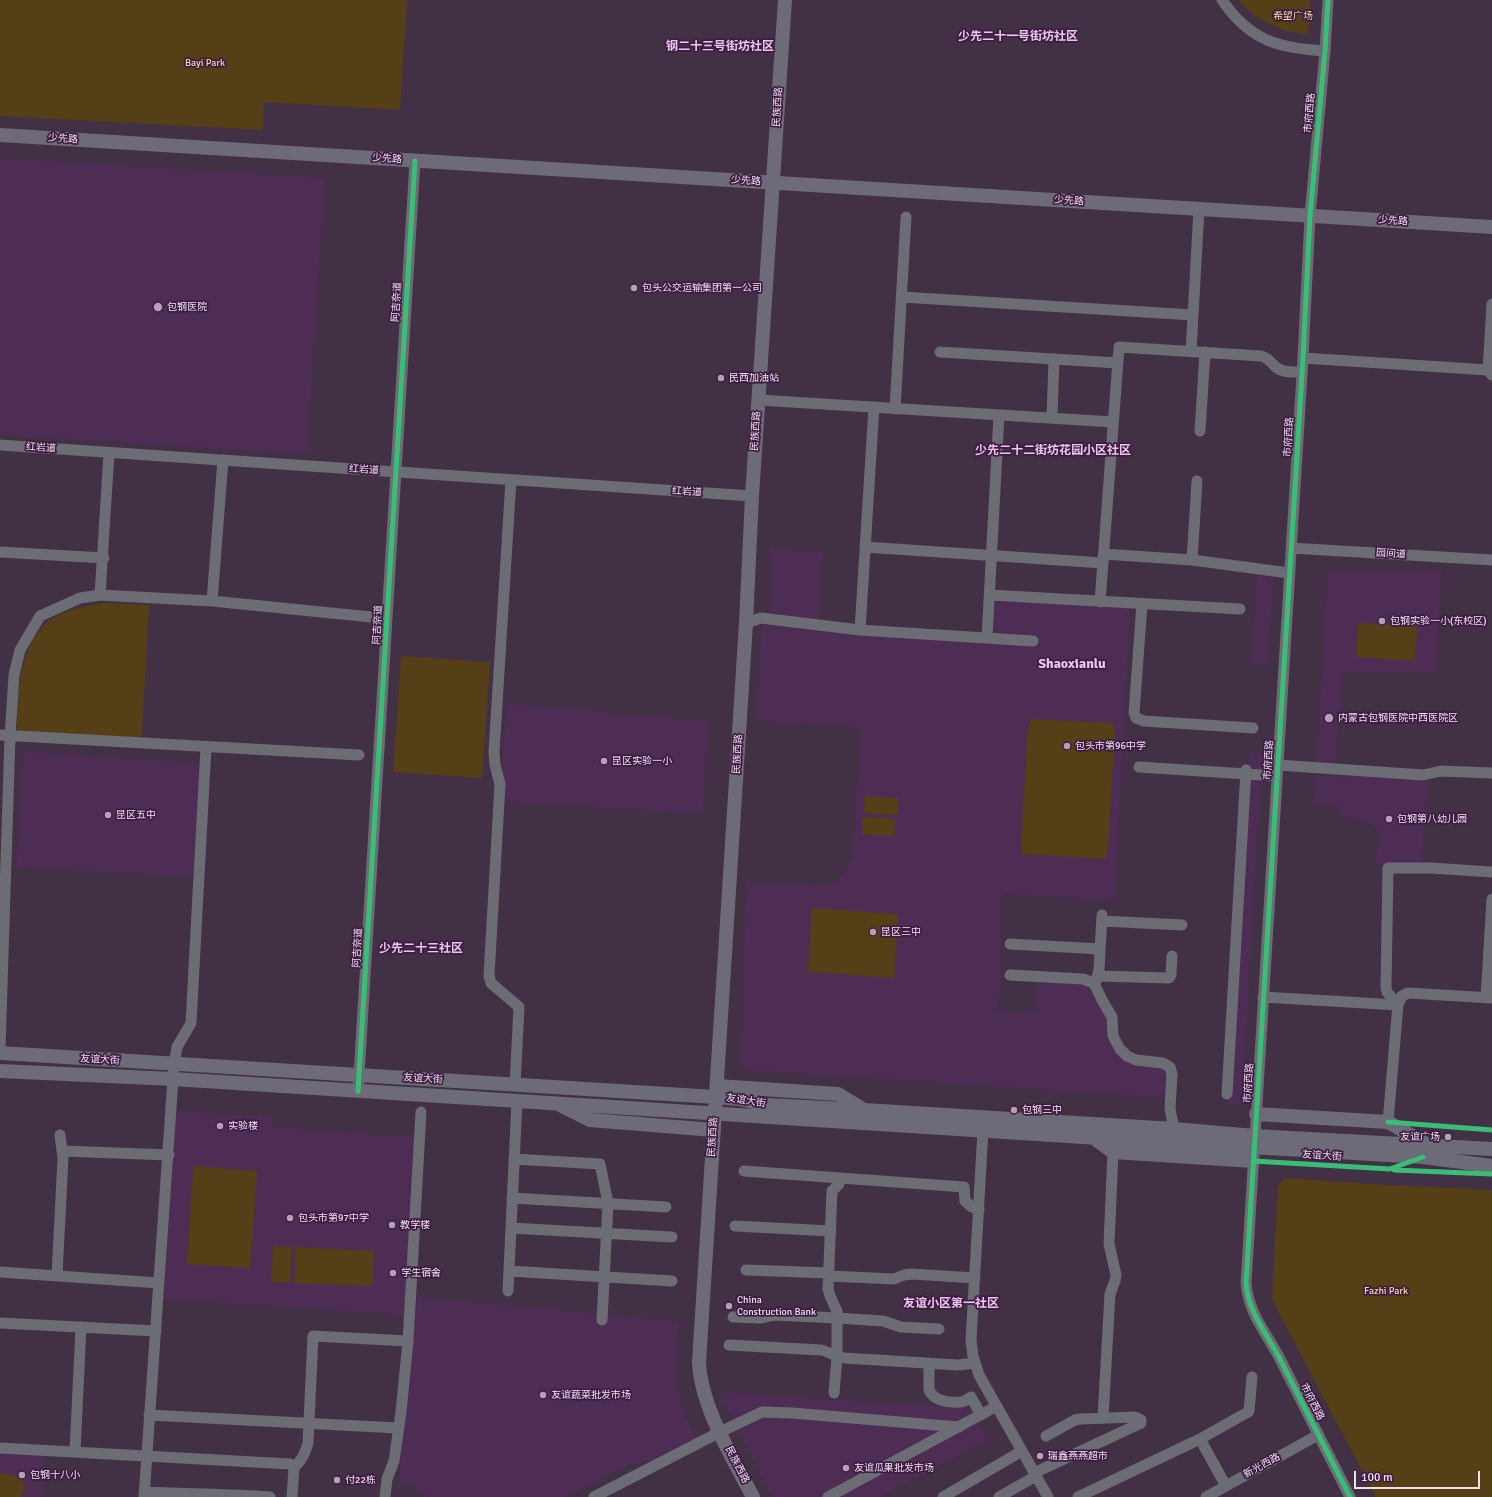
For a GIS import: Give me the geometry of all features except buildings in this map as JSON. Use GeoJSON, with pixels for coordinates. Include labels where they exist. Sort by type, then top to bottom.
{"type":"FeatureCollection","features":[{"type":"Feature","properties":{"kind":"main road","name":"民族西路"},"geometry":{"type":"LineString","coordinates":[[753,1497],[720,1432],[703,1390],[699,1362],[746,623],[758,400],[774,183],[785,0]]}},
{"type":"Feature","properties":{"kind":"main road","name":"少先路"},"geometry":{"type":"LineString","coordinates":[[0,135],[1492,227]]}},
{"type":"Feature","properties":{"kind":"main road","name":"友谊大街"},"geometry":{"type":"LineString","coordinates":[[0,1054],[667,1094],[716,1092],[739,1098],[766,1111],[1094,1138],[1423,1157],[1492,1166]]}},
{"type":"Feature","properties":{"kind":"main road","name":"友谊大街"},"geometry":{"type":"LineString","coordinates":[[0,1071],[174,1079],[715,1113],[864,1110],[1174,1129],[1254,1148],[1428,1146],[1492,1149]]}},
{"type":"Feature","properties":{"kind":"main road"},"geometry":{"type":"LineString","coordinates":[[716,1092],[838,1094],[864,1110]]}},
{"type":"Feature","properties":{"kind":"main road"},"geometry":{"type":"LineString","coordinates":[[666,1110],[667,1094]]}},
{"type":"Feature","properties":{"kind":"main road"},"geometry":{"type":"LineString","coordinates":[[555,1103],[590,1120],[714,1130]]}},
{"type":"Feature","properties":{"kind":"main road"},"geometry":{"type":"LineString","coordinates":[[1256,1114],[1388,1122],[1428,1146]]}},
{"type":"Feature","properties":{"kind":"main road"},"geometry":{"type":"LineString","coordinates":[[1094,1138],[1113,1152],[1254,1148]]}},
{"type":"Feature","properties":{"kind":"street"},"geometry":{"type":"LineString","coordinates":[[1222,0],[1235,18],[1248,30],[1264,39],[1275,44],[1299,49],[1325,51]]}},
{"type":"Feature","properties":{"kind":"street","name":"市府西路"},"geometry":{"type":"LineString","coordinates":[[1328,0],[1325,51],[1310,216],[1303,358],[1246,1271],[1248,1298],[1257,1319],[1280,1358],[1350,1497]]}},
{"type":"Feature","properties":{"kind":"street","name":"阿吉奈道"},"geometry":{"type":"LineString","coordinates":[[358,1091],[415,161]]}},
{"type":"Feature","properties":{"kind":"street"},"geometry":{"type":"LineString","coordinates":[[1191,351],[1199,209]]}},
{"type":"Feature","properties":{"kind":"street"},"geometry":{"type":"LineString","coordinates":[[895,409],[906,217]]}},
{"type":"Feature","properties":{"kind":"street"},"geometry":{"type":"LineString","coordinates":[[902,297],[1193,315]]}},
{"type":"Feature","properties":{"kind":"street"},"geometry":{"type":"LineString","coordinates":[[1303,358],[1490,373],[1492,304]]}},
{"type":"Feature","properties":{"kind":"street"},"geometry":{"type":"LineString","coordinates":[[1100,602],[1119,347],[1261,356],[1269,359],[1277,368],[1281,370],[1302,372]]}},
{"type":"Feature","properties":{"kind":"street"},"geometry":{"type":"LineString","coordinates":[[940,352],[1118,363]]}},
{"type":"Feature","properties":{"kind":"street"},"geometry":{"type":"LineString","coordinates":[[1200,431],[1205,352]]}},
{"type":"Feature","properties":{"kind":"street"},"geometry":{"type":"LineString","coordinates":[[1052,418],[1054,359]]}},
{"type":"Feature","properties":{"kind":"street"},"geometry":{"type":"LineString","coordinates":[[758,400],[1114,422]]}},
{"type":"Feature","properties":{"kind":"street"},"geometry":{"type":"LineString","coordinates":[[860,630],[874,407]]}},
{"type":"Feature","properties":{"kind":"street"},"geometry":{"type":"LineString","coordinates":[[987,638],[999,415]]}},
{"type":"Feature","properties":{"kind":"street","name":"红岩道"},"geometry":{"type":"LineString","coordinates":[[0,445],[752,496]]}},
{"type":"Feature","properties":{"kind":"street"},"geometry":{"type":"LineString","coordinates":[[100,595],[104,558],[109,453]]}},
{"type":"Feature","properties":{"kind":"street"},"geometry":{"type":"LineString","coordinates":[[212,601],[223,460]]}},
{"type":"Feature","properties":{"kind":"street"},"geometry":{"type":"LineString","coordinates":[[511,480],[494,752],[495,765],[500,784],[489,976],[491,983],[519,1007],[515,1085]]}},
{"type":"Feature","properties":{"kind":"street"},"geometry":{"type":"LineString","coordinates":[[1192,560],[1197,481]]}},
{"type":"Feature","properties":{"kind":"street"},"geometry":{"type":"LineString","coordinates":[[865,547],[992,555],[1192,560],[1289,573]]}},
{"type":"Feature","properties":{"kind":"street","name":"园间道"},"geometry":{"type":"LineString","coordinates":[[1291,548],[1492,560]]}},
{"type":"Feature","properties":{"kind":"street"},"geometry":{"type":"LineString","coordinates":[[0,552],[104,558]]}},
{"type":"Feature","properties":{"kind":"street"},"geometry":{"type":"LineString","coordinates":[[0,1050],[5,736],[14,674],[20,650],[40,616],[80,598],[100,595],[212,601],[371,617]]}},
{"type":"Feature","properties":{"kind":"street"},"geometry":{"type":"LineString","coordinates":[[990,595],[1240,609]]}},
{"type":"Feature","properties":{"kind":"street"},"geometry":{"type":"LineString","coordinates":[[1142,604],[1134,713],[1136,718],[1144,721],[1253,728]]}},
{"type":"Feature","properties":{"kind":"street"},"geometry":{"type":"LineString","coordinates":[[746,623],[761,618],[860,630],[1033,641]]}},
{"type":"Feature","properties":{"kind":"street"},"geometry":{"type":"LineString","coordinates":[[5,736],[358,755]]}},
{"type":"Feature","properties":{"kind":"street"},"geometry":{"type":"LineString","coordinates":[[206,747],[191,1023],[177,1047],[174,1064],[169,1155],[144,1495],[230,1494],[270,1497]]}},
{"type":"Feature","properties":{"kind":"street"},"geometry":{"type":"LineString","coordinates":[[1138,767],[1246,772],[1277,770],[1423,775],[1441,770],[1492,773]]}},
{"type":"Feature","properties":{"kind":"street"},"geometry":{"type":"LineString","coordinates":[[1227,1094],[1246,772]]}},
{"type":"Feature","properties":{"kind":"street"},"geometry":{"type":"LineString","coordinates":[[1398,1005],[1387,992],[1386,988],[1388,868],[1431,868],[1492,872]]}},
{"type":"Feature","properties":{"kind":"street"},"geometry":{"type":"LineString","coordinates":[[1388,1122],[1399,1000],[1402,996],[1408,993],[1489,998],[1492,899]]}},
{"type":"Feature","properties":{"kind":"street"},"geometry":{"type":"LineString","coordinates":[[1174,1129],[1170,1109],[1172,1074],[1170,1067],[1165,1063],[1136,1060],[1128,1056],[1120,1049],[1113,1036],[1112,1017],[1102,1000],[1096,979],[1102,917],[1182,925]]}},
{"type":"Feature","properties":{"kind":"street"},"geometry":{"type":"LineString","coordinates":[[1010,944],[1100,949]]}},
{"type":"Feature","properties":{"kind":"street"},"geometry":{"type":"LineString","coordinates":[[1010,975],[1096,979],[1168,978],[1171,976],[1172,956]]}},
{"type":"Feature","properties":{"kind":"street"},"geometry":{"type":"LineString","coordinates":[[1263,997],[1398,1005]]}},
{"type":"Feature","properties":{"kind":"street"},"geometry":{"type":"LineString","coordinates":[[508,1292],[517,1101]]}},
{"type":"Feature","properties":{"kind":"street"},"geometry":{"type":"LineString","coordinates":[[385,1497],[387,1479],[394,1461],[408,1341],[421,1112]]}},
{"type":"Feature","properties":{"kind":"street"},"geometry":{"type":"LineString","coordinates":[[983,1130],[971,1340],[975,1362],[980,1374],[1048,1497]]}},
{"type":"Feature","properties":{"kind":"street"},"geometry":{"type":"LineString","coordinates":[[57,1275],[63,1158],[60,1134]]}},
{"type":"Feature","properties":{"kind":"street"},"geometry":{"type":"LineString","coordinates":[[62,1151],[169,1155]]}},
{"type":"Feature","properties":{"kind":"street"},"geometry":{"type":"LineString","coordinates":[[1104,1418],[1110,1294],[1116,1275],[1109,1244],[1113,1152]]}},
{"type":"Feature","properties":{"kind":"street"},"geometry":{"type":"LineString","coordinates":[[514,1159],[600,1164],[608,1203],[602,1320]]}},
{"type":"Feature","properties":{"kind":"street"},"geometry":{"type":"LineString","coordinates":[[744,1171],[964,1187],[965,1201],[972,1208],[979,1210]]}},
{"type":"Feature","properties":{"kind":"street"},"geometry":{"type":"LineString","coordinates":[[834,1392],[838,1318],[837,1311],[829,1292],[829,1274],[832,1191],[838,1186],[839,1178]]}},
{"type":"Feature","properties":{"kind":"street"},"geometry":{"type":"LineString","coordinates":[[512,1198],[666,1207]]}},
{"type":"Feature","properties":{"kind":"street"},"geometry":{"type":"LineString","coordinates":[[735,1226],[831,1231]]}},
{"type":"Feature","properties":{"kind":"street"},"geometry":{"type":"LineString","coordinates":[[511,1228],[672,1237]]}},
{"type":"Feature","properties":{"kind":"street"},"geometry":{"type":"LineString","coordinates":[[746,1270],[894,1279],[912,1274],[975,1278]]}},
{"type":"Feature","properties":{"kind":"street"},"geometry":{"type":"LineString","coordinates":[[509,1271],[672,1281]]}},
{"type":"Feature","properties":{"kind":"street"},"geometry":{"type":"LineString","coordinates":[[0,1272],[159,1283]]}},
{"type":"Feature","properties":{"kind":"street"},"geometry":{"type":"LineString","coordinates":[[733,1317],[760,1318],[774,1315],[838,1318],[883,1321],[901,1327],[939,1329]]}},
{"type":"Feature","properties":{"kind":"street"},"geometry":{"type":"LineString","coordinates":[[0,1324],[156,1331]]}},
{"type":"Feature","properties":{"kind":"street"},"geometry":{"type":"LineString","coordinates":[[75,1452],[82,1327]]}},
{"type":"Feature","properties":{"kind":"street"},"geometry":{"type":"LineString","coordinates":[[294,1467],[300,1463],[308,1443],[313,1336],[408,1341]]}},
{"type":"Feature","properties":{"kind":"street"},"geometry":{"type":"LineString","coordinates":[[729,1345],[821,1350],[837,1357],[961,1365],[975,1362]]}},
{"type":"Feature","properties":{"kind":"street"},"geometry":{"type":"LineString","coordinates":[[929,1363],[929,1390],[931,1393],[940,1400],[959,1402],[971,1397],[981,1415]]}},
{"type":"Feature","properties":{"kind":"street"},"geometry":{"type":"LineString","coordinates":[[1078,1497],[1200,1439],[1248,1412],[1250,1410],[1252,1377]]}},
{"type":"Feature","properties":{"kind":"street"},"geometry":{"type":"LineString","coordinates":[[828,1497],[997,1406]]}},
{"type":"Feature","properties":{"kind":"street"},"geometry":{"type":"LineString","coordinates":[[594,1497],[757,1414],[768,1412],[959,1427]]}},
{"type":"Feature","properties":{"kind":"street"},"geometry":{"type":"LineString","coordinates":[[149,1415],[398,1428]]}},
{"type":"Feature","properties":{"kind":"street"},"geometry":{"type":"LineString","coordinates":[[999,1497],[1035,1474],[1142,1421],[1135,1417],[1075,1420],[1046,1436]]}},
{"type":"Feature","properties":{"kind":"street","name":"新光西路"},"geometry":{"type":"LineString","coordinates":[[1211,1496],[1226,1486],[1318,1435]]}},
{"type":"Feature","properties":{"kind":"street"},"geometry":{"type":"LineString","coordinates":[[1200,1439],[1226,1486]]}},
{"type":"Feature","properties":{"kind":"street"},"geometry":{"type":"LineString","coordinates":[[0,1448],[290,1464],[294,1467]]}},
{"type":"Feature","properties":{"kind":"street"},"geometry":{"type":"LineString","coordinates":[[942,1497],[1022,1451]]}},
{"type":"Feature","properties":{"kind":"street"},"geometry":{"type":"LineString","coordinates":[[292,1497],[294,1467]]}},
{"type":"Feature","properties":{"kind":"shaded area","name":"包钢医院"},"geometry":{"type":"Polygon","coordinates":[[[0,158],[325,178],[307,454],[0,435],[0,158]]]}},
{"type":"Feature","properties":{"kind":"shaded area"},"geometry":{"type":"Polygon","coordinates":[[[770,548],[823,552],[818,620],[781,623],[994,635],[996,592],[1131,600],[1114,900],[1002,894],[1001,970],[998,1011],[1026,1013],[1034,1011],[1037,980],[1093,983],[1108,1011],[1113,1045],[1163,1065],[1167,1071],[1168,1098],[749,1070],[741,1062],[746,882],[830,885],[836,884],[839,881],[852,859],[861,727],[756,721],[762,622],[771,622],[770,548]]]}},
{"type":"Feature","properties":{"kind":"shaded area","name":"包钢实验一小(东校区)"},"geometry":{"type":"Polygon","coordinates":[[[1328,570],[1442,571],[1436,672],[1342,672],[1336,764],[1316,763],[1328,570]]]}},
{"type":"Feature","properties":{"kind":"shaded area"},"geometry":{"type":"Polygon","coordinates":[[[1257,572],[1274,573],[1268,665],[1251,664],[1257,572]]]}},
{"type":"Feature","properties":{"kind":"shaded area","name":"昆区实验一小"},"geometry":{"type":"Polygon","coordinates":[[[506,704],[609,711],[609,714],[708,720],[703,814],[501,801],[506,704]]]}},
{"type":"Feature","properties":{"kind":"shaded area","name":"昆区五中"},"geometry":{"type":"Polygon","coordinates":[[[23,752],[200,763],[193,877],[16,867],[23,752]]]}},
{"type":"Feature","properties":{"kind":"shaded area"},"geometry":{"type":"Polygon","coordinates":[[[1249,753],[1262,753],[1242,1105],[1227,1104],[1249,753]]]}},
{"type":"Feature","properties":{"kind":"shaded area","name":"包钢第八幼儿园"},"geometry":{"type":"Polygon","coordinates":[[[1315,776],[1428,778],[1421,867],[1374,864],[1380,834],[1379,831],[1372,824],[1340,816],[1338,813],[1338,806],[1313,803],[1315,776]]]}},
{"type":"Feature","properties":{"kind":"shaded area","name":"包头市第97中学"},"geometry":{"type":"Polygon","coordinates":[[[176,1111],[272,1117],[272,1127],[416,1137],[404,1315],[164,1299],[176,1111]]]}},
{"type":"Feature","properties":{"kind":"shaded area","name":"友谊蔬菜批发市场"},"geometry":{"type":"Polygon","coordinates":[[[418,1297],[679,1321],[676,1379],[685,1418],[703,1449],[628,1465],[566,1497],[429,1497],[408,1484],[399,1484],[404,1411],[418,1297]]]}},
{"type":"Feature","properties":{"kind":"shaded area","name":"友谊瓜果批发市场"},"geometry":{"type":"Polygon","coordinates":[[[720,1392],[959,1408],[969,1403],[988,1440],[880,1497],[772,1497],[720,1392]]]}},
{"type":"Feature","properties":{"kind":"shaded area","name":"包钢十八小"},"geometry":{"type":"Polygon","coordinates":[[[0,1451],[44,1453],[42,1497],[0,1497],[0,1451]]]}},
{"type":"Feature","properties":{"kind":"green space","name":"Bayi Park"},"geometry":{"type":"Polygon","coordinates":[[[0,0],[407,0],[400,110],[264,102],[263,130],[0,116],[0,0]]]}},
{"type":"Feature","properties":{"kind":"green space","name":"希望广场"},"geometry":{"type":"Polygon","coordinates":[[[1238,0],[1310,0],[1308,34],[1285,31],[1256,17],[1238,0]]]}},
{"type":"Feature","properties":{"kind":"green space"},"geometry":{"type":"Polygon","coordinates":[[[102,603],[149,605],[142,735],[138,739],[17,731],[20,679],[27,653],[39,631],[53,618],[74,610],[102,603]]]}},
{"type":"Feature","properties":{"kind":"green space"},"geometry":{"type":"Polygon","coordinates":[[[1358,623],[1417,627],[1415,661],[1356,657],[1358,623]]]}},
{"type":"Feature","properties":{"kind":"green space"},"geometry":{"type":"Polygon","coordinates":[[[401,656],[490,662],[482,778],[393,772],[401,656]]]}},
{"type":"Feature","properties":{"kind":"green space"},"geometry":{"type":"Polygon","coordinates":[[[1031,719],[1113,723],[1115,732],[1108,848],[1105,859],[1023,854],[1021,842],[1028,728],[1031,719]]]}},
{"type":"Feature","properties":{"kind":"green space"},"geometry":{"type":"Polygon","coordinates":[[[865,796],[898,798],[897,815],[864,813],[865,796]]]}},
{"type":"Feature","properties":{"kind":"green space"},"geometry":{"type":"Polygon","coordinates":[[[863,817],[895,819],[894,836],[862,834],[863,817]]]}},
{"type":"Feature","properties":{"kind":"green space"},"geometry":{"type":"Polygon","coordinates":[[[812,908],[898,914],[894,978],[808,972],[812,908]]]}},
{"type":"Feature","properties":{"kind":"green space"},"geometry":{"type":"Polygon","coordinates":[[[194,1166],[256,1171],[257,1175],[250,1268],[187,1264],[194,1166]]]}},
{"type":"Feature","properties":{"kind":"green space","name":"Fazhi Park"},"geometry":{"type":"Polygon","coordinates":[[[1284,1178],[1492,1191],[1492,1497],[1376,1497],[1272,1300],[1278,1186],[1284,1178]]]}},
{"type":"Feature","properties":{"kind":"green space"},"geometry":{"type":"Polygon","coordinates":[[[273,1246],[292,1247],[290,1283],[271,1282],[273,1246]]]}},
{"type":"Feature","properties":{"kind":"green space"},"geometry":{"type":"Polygon","coordinates":[[[296,1247],[374,1251],[372,1286],[294,1283],[296,1247]]]}},
{"type":"Feature","properties":{"kind":"green space"},"geometry":{"type":"Polygon","coordinates":[[[0,1473],[13,1474],[22,1480],[25,1488],[21,1497],[0,1497],[0,1473]]]}},
{"type":"Feature","properties":{"kind":"cycle path"},"geometry":{"type":"LineString","coordinates":[[1328,0],[1325,51],[1310,216],[1303,358],[1246,1283],[1250,1304],[1259,1324],[1276,1351],[1350,1497]]}},
{"type":"Feature","properties":{"kind":"cycle path"},"geometry":{"type":"LineString","coordinates":[[358,1091],[415,161]]}},
{"type":"Feature","properties":{"kind":"cycle path"},"geometry":{"type":"LineString","coordinates":[[1388,1122],[1492,1130]]}},
{"type":"Feature","properties":{"kind":"cycle path"},"geometry":{"type":"LineString","coordinates":[[1253,1161],[1390,1169],[1423,1157]]}},
{"type":"Feature","properties":{"kind":"cycle path"},"geometry":{"type":"LineString","coordinates":[[1394,1170],[1492,1174]]}},
{"type":"Feature","properties":{"kind":"place","name":"包头公交运输集团第一公司"},"geometry":{"type":"Point","coordinates":[634,288]}},
{"type":"Feature","properties":{"kind":"place","name":"包钢医院"},"geometry":{"type":"Point","coordinates":[158,307]}},
{"type":"Feature","properties":{"kind":"place","name":"民西加油站"},"geometry":{"type":"Point","coordinates":[721,378]}},
{"type":"Feature","properties":{"kind":"place","name":"包钢实验一小(东校区)"},"geometry":{"type":"Point","coordinates":[1382,621]}},
{"type":"Feature","properties":{"kind":"place","name":"内蒙古包钢医院中西医院区"},"geometry":{"type":"Point","coordinates":[1329,718]}},
{"type":"Feature","properties":{"kind":"place","name":"包头市第96中学"},"geometry":{"type":"Point","coordinates":[1067,746]}},
{"type":"Feature","properties":{"kind":"place","name":"昆区实验一小"},"geometry":{"type":"Point","coordinates":[604,761]}},
{"type":"Feature","properties":{"kind":"place","name":"昆区五中"},"geometry":{"type":"Point","coordinates":[108,815]}},
{"type":"Feature","properties":{"kind":"place","name":"包钢第八幼儿园"},"geometry":{"type":"Point","coordinates":[1389,819]}},
{"type":"Feature","properties":{"kind":"place","name":"昆区三中"},"geometry":{"type":"Point","coordinates":[873,932]}},
{"type":"Feature","properties":{"kind":"place","name":"包钢三中"},"geometry":{"type":"Point","coordinates":[1014,1110]}},
{"type":"Feature","properties":{"kind":"place","name":"实验楼"},"geometry":{"type":"Point","coordinates":[220,1126]}},
{"type":"Feature","properties":{"kind":"place","name":"友谊广场"},"geometry":{"type":"Point","coordinates":[1448,1137]}},
{"type":"Feature","properties":{"kind":"place","name":"包头市第97中学"},"geometry":{"type":"Point","coordinates":[290,1218]}},
{"type":"Feature","properties":{"kind":"place","name":"教学楼"},"geometry":{"type":"Point","coordinates":[392,1225]}},
{"type":"Feature","properties":{"kind":"place","name":"学生宿舍"},"geometry":{"type":"Point","coordinates":[393,1273]}},
{"type":"Feature","properties":{"kind":"place","name":"China Construction Bank"},"geometry":{"type":"Point","coordinates":[729,1306]}},
{"type":"Feature","properties":{"kind":"place","name":"友谊蔬菜批发市场"},"geometry":{"type":"Point","coordinates":[543,1395]}},
{"type":"Feature","properties":{"kind":"place","name":"瑞鑫燕燕超市"},"geometry":{"type":"Point","coordinates":[1040,1456]}},
{"type":"Feature","properties":{"kind":"place","name":"友谊瓜果批发市场"},"geometry":{"type":"Point","coordinates":[846,1468]}},
{"type":"Feature","properties":{"kind":"place","name":"包钢十八小"},"geometry":{"type":"Point","coordinates":[22,1475]}},
{"type":"Feature","properties":{"kind":"place","name":"付22栋"},"geometry":{"type":"Point","coordinates":[337,1480]}},
{"type":"Feature","properties":{"kind":"district","name":"少先二十一号街坊社区"},"geometry":{"type":"Point","coordinates":[1018,37]}},
{"type":"Feature","properties":{"kind":"district","name":"钢二十三号街坊社区"},"geometry":{"type":"Point","coordinates":[720,47]}},
{"type":"Feature","properties":{"kind":"district","name":"少先二十二街坊花园小区社区"},"geometry":{"type":"Point","coordinates":[1053,451]}},
{"type":"Feature","properties":{"kind":"district","name":"Shaoxianlu"},"geometry":{"type":"Point","coordinates":[1072,664]}},
{"type":"Feature","properties":{"kind":"district","name":"少先二十三社区"},"geometry":{"type":"Point","coordinates":[421,949]}},
{"type":"Feature","properties":{"kind":"district","name":"友谊小区第一社区"},"geometry":{"type":"Point","coordinates":[951,1304]}}]}
